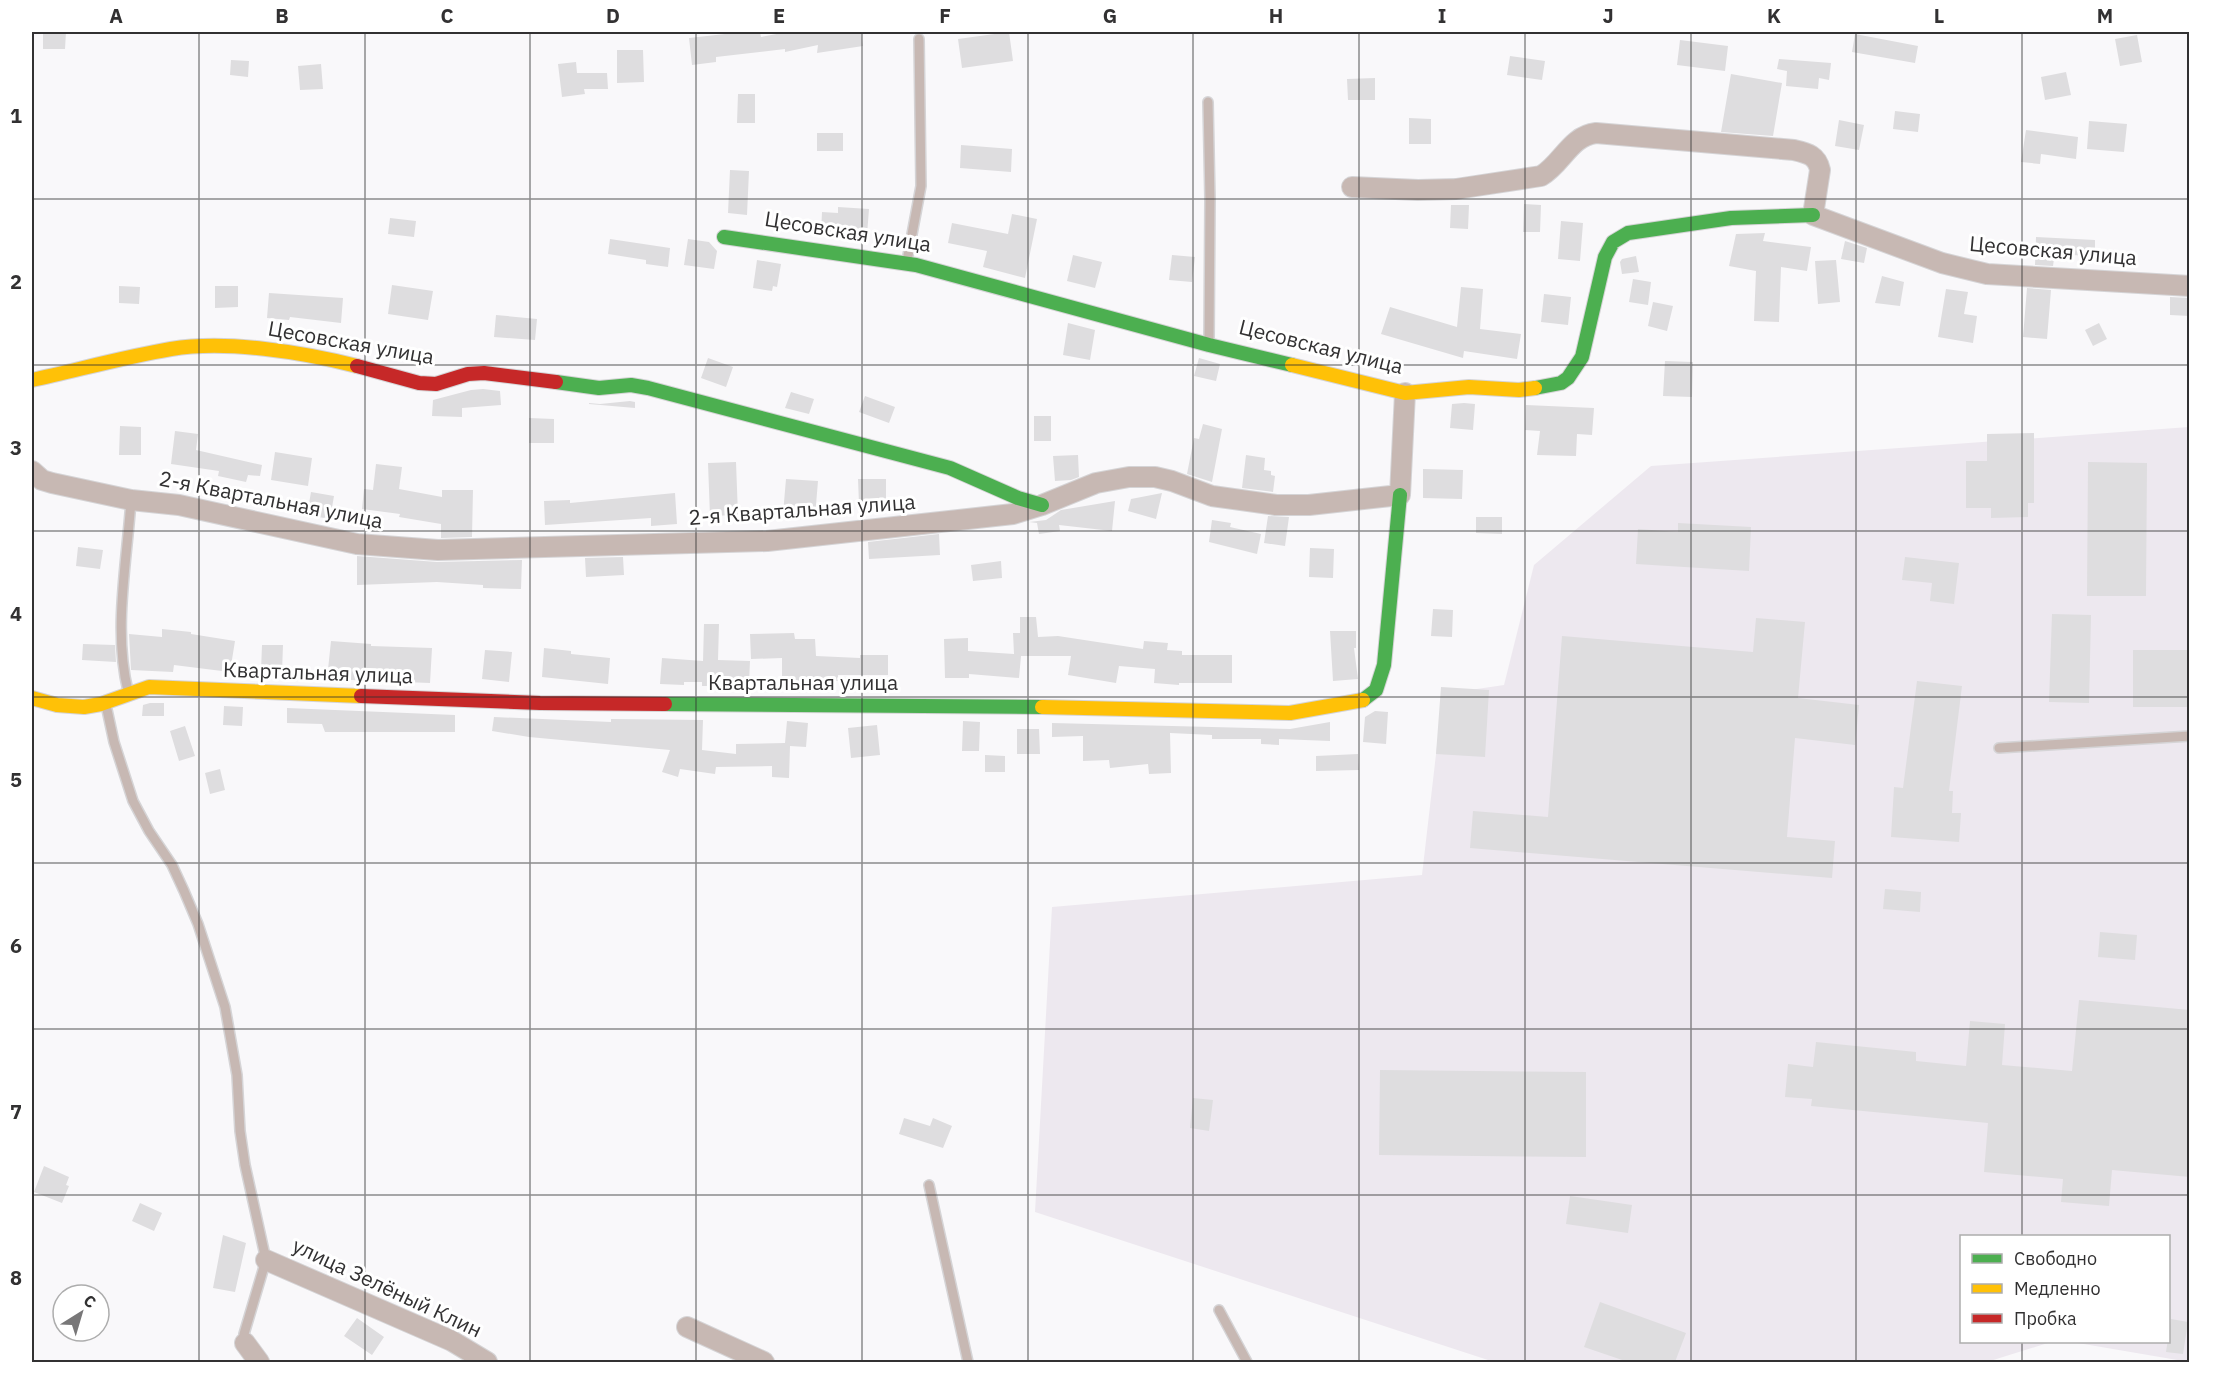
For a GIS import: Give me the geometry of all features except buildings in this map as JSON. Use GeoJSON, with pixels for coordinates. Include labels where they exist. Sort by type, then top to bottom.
{"type":"FeatureCollection","features":[{"type":"Feature","properties":{"kind":"street"},"geometry":{"type":"LineString","coordinates":[[1352,187],[1456,189],[1541,176],[1548,172],[1574,143],[1588,134],[1607,134],[1794,150],[1809,154],[1816,158],[1820,170],[1813,215]]}},
{"type":"Feature","properties":{"kind":"street","name":"Цесовская улица"},"geometry":{"type":"LineString","coordinates":[[724,237],[907,263],[1209,345],[1405,393],[1469,387],[1519,390],[1561,383],[1568,378],[1582,357],[1605,257],[1613,242],[1628,233],[1731,218],[1813,215],[1942,263],[1987,274],[2190,286]]}},
{"type":"Feature","properties":{"kind":"street","name":"Цесовская улица"},"geometry":{"type":"LineString","coordinates":[[32,380],[171,349],[204,346],[281,351],[436,384],[468,374],[483,374],[599,388],[648,387],[950,468],[1018,498],[1042,505]]}},
{"type":"Feature","properties":{"kind":"street"},"geometry":{"type":"LineString","coordinates":[[1400,495],[1405,393]]}},
{"type":"Feature","properties":{"kind":"street","name":"2-я Квартальная улица"},"geometry":{"type":"LineString","coordinates":[[32,473],[52,483],[131,500],[179,505],[357,544],[438,550],[767,541],[999,517],[1042,505],[1096,483],[1129,477],[1155,477],[1212,496],[1275,505],[1309,505],[1400,495]]}},
{"type":"Feature","properties":{"kind":"street","name":"Квартальная улица"},"geometry":{"type":"LineString","coordinates":[[32,698],[71,706],[88,706],[149,687],[540,703],[935,705],[1290,712],[1352,703],[1362,701],[1376,690],[1384,665],[1400,495]]}},
{"type":"Feature","properties":{"kind":"street","name":"улица Зелёный Клин"},"geometry":{"type":"LineString","coordinates":[[266,1260],[452,1341],[487,1362]]}},
{"type":"Feature","properties":{"kind":"street"},"geometry":{"type":"LineString","coordinates":[[687,1327],[764,1362]]}},
{"type":"Feature","properties":{"kind":"street"},"geometry":{"type":"LineString","coordinates":[[245,1343],[259,1362]]}},
{"type":"Feature","properties":{"kind":"lane"},"geometry":{"type":"LineString","coordinates":[[907,263],[921,186],[919,39]]}},
{"type":"Feature","properties":{"kind":"lane"},"geometry":{"type":"LineString","coordinates":[[1208,102],[1209,345]]}},
{"type":"Feature","properties":{"kind":"lane"},"geometry":{"type":"LineString","coordinates":[[128,692],[124,676],[122,609],[131,500]]}},
{"type":"Feature","properties":{"kind":"lane"},"geometry":{"type":"LineString","coordinates":[[106,701],[114,742],[133,801],[149,831],[172,865],[184,891],[198,924],[225,1007],[237,1075],[240,1131],[245,1165],[266,1260],[244,1334],[245,1343]]}},
{"type":"Feature","properties":{"kind":"lane"},"geometry":{"type":"LineString","coordinates":[[1999,748],[2190,736]]}},
{"type":"Feature","properties":{"kind":"lane"},"geometry":{"type":"LineString","coordinates":[[929,1185],[968,1362]]}},
{"type":"Feature","properties":{"kind":"lane"},"geometry":{"type":"LineString","coordinates":[[1219,1310],[1247,1362]]}},
{"type":"Feature","properties":{"kind":"shaded area"},"geometry":{"type":"Polygon","coordinates":[[[2189,427],[2189,1362],[2078,1343],[2170,1343],[2170,1235],[1960,1235],[1960,1343],[2048,1343],[1987,1362],[1504,1362],[1488,1360],[1035,1212],[1052,907],[1422,875],[1443,694],[1504,685],[1534,565],[1651,466],[2189,427]]]}},
{"type":"Feature","properties":{"kind":"traffic: fast"},"geometry":{"type":"LineString","coordinates":[[1535,388],[1561,383],[1568,378],[1582,357],[1605,257],[1613,242],[1628,233],[1731,218],[1813,215]]}},
{"type":"Feature","properties":{"kind":"traffic: fast"},"geometry":{"type":"LineString","coordinates":[[724,237],[916,265],[1209,345],[1292,365]]}},
{"type":"Feature","properties":{"kind":"traffic: fast"},"geometry":{"type":"LineString","coordinates":[[556,382],[599,388],[631,385],[648,388],[950,468],[1018,498],[1042,505]]}},
{"type":"Feature","properties":{"kind":"traffic: fast"},"geometry":{"type":"LineString","coordinates":[[1363,700],[1376,690],[1384,665],[1400,495]]}},
{"type":"Feature","properties":{"kind":"traffic: fast"},"geometry":{"type":"LineString","coordinates":[[665,704],[1042,707]]}},
{"type":"Feature","properties":{"kind":"traffic: slow"},"geometry":{"type":"LineString","coordinates":[[32,380],[171,349],[216,346],[289,352],[357,366]]}},
{"type":"Feature","properties":{"kind":"traffic: slow"},"geometry":{"type":"LineString","coordinates":[[1292,365],[1405,393],[1469,387],[1519,390],[1535,388]]}},
{"type":"Feature","properties":{"kind":"traffic: slow"},"geometry":{"type":"LineString","coordinates":[[32,698],[57,705],[84,707],[101,704],[149,687],[361,696]]}},
{"type":"Feature","properties":{"kind":"traffic: slow"},"geometry":{"type":"LineString","coordinates":[[1042,707],[1290,713],[1363,700]]}},
{"type":"Feature","properties":{"kind":"traffic: jam"},"geometry":{"type":"LineString","coordinates":[[357,366],[419,383],[436,384],[468,374],[484,373],[556,382]]}},
{"type":"Feature","properties":{"kind":"traffic: jam"},"geometry":{"type":"LineString","coordinates":[[361,696],[540,703],[665,704]]}}]}
